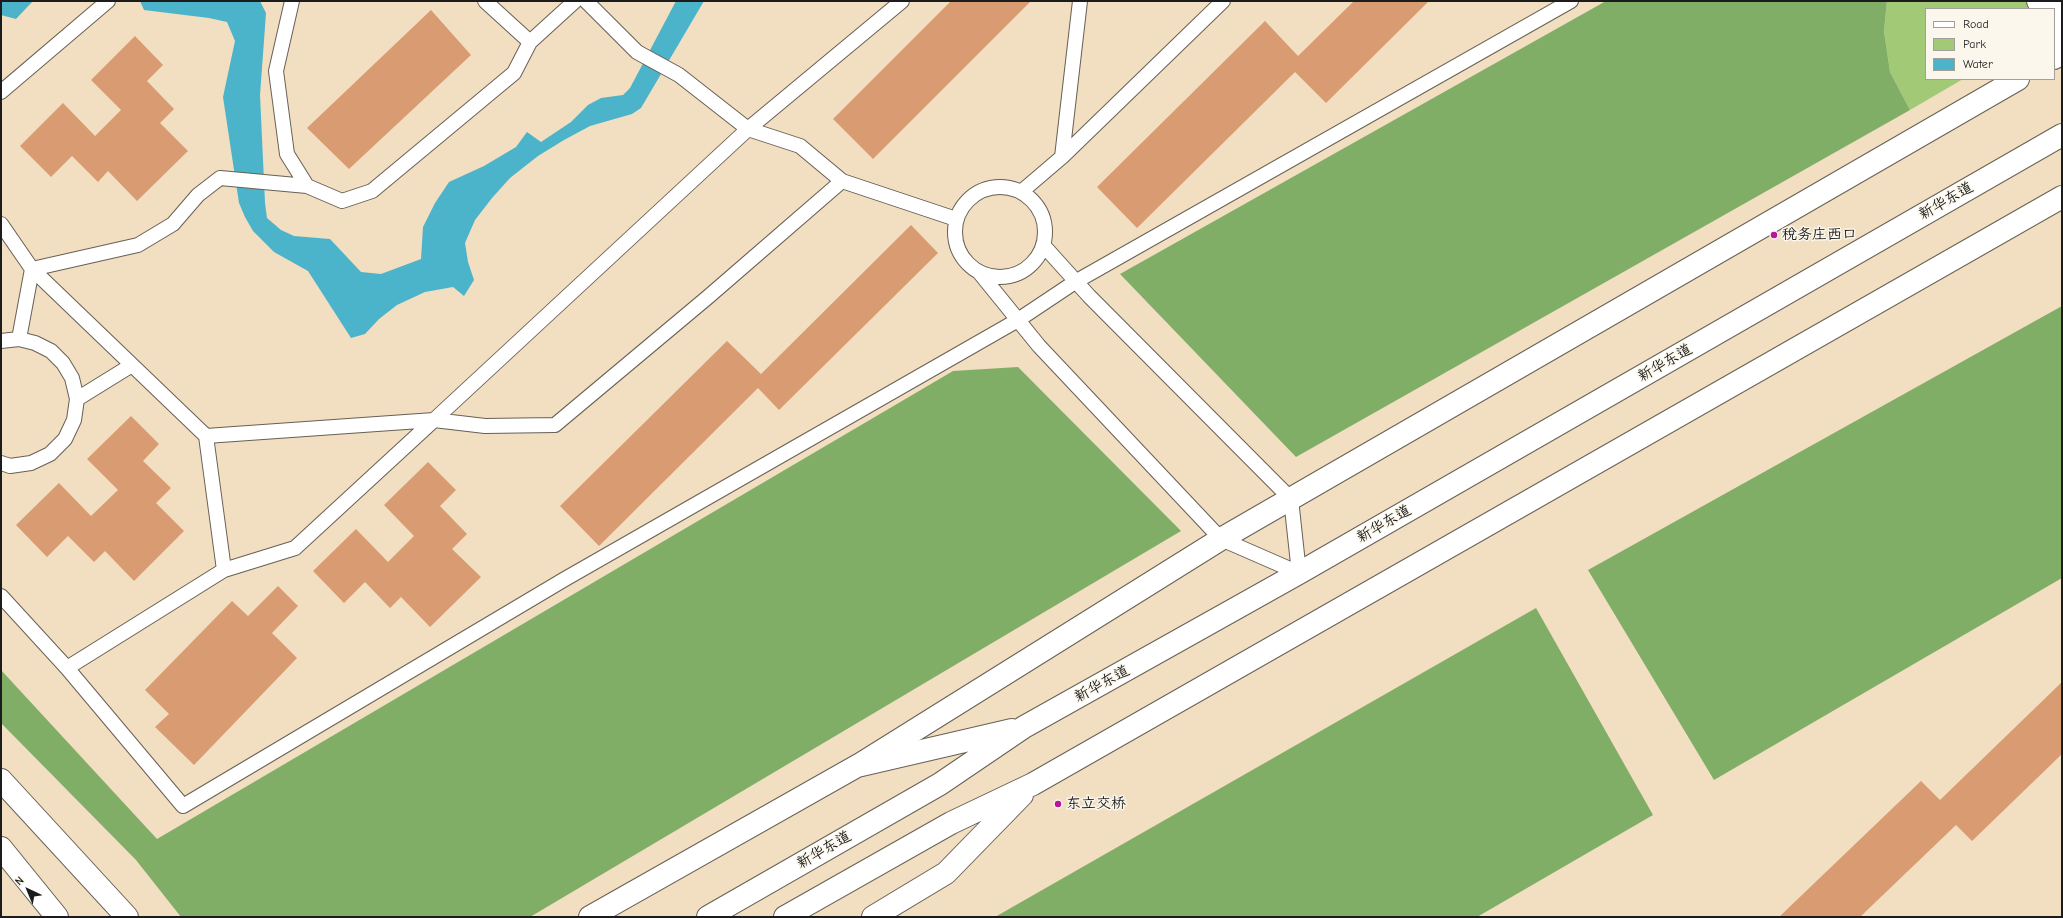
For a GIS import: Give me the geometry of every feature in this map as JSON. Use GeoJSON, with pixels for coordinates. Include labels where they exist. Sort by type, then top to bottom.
{"type":"FeatureCollection","features":[{"type":"Feature","properties":{"kind":"main road"},"geometry":{"type":"LineString","coordinates":[[2057,1],[2062,9]]}},
{"type":"Feature","properties":{"kind":"main road"},"geometry":{"type":"LineString","coordinates":[[2055,30],[2062,42]]}},
{"type":"Feature","properties":{"kind":"main road"},"geometry":{"type":"LineString","coordinates":[[590,917],[857,766],[1220,539],[2016,80]]}},
{"type":"Feature","properties":{"kind":"main road","name":"新华东道"},"geometry":{"type":"LineString","coordinates":[[708,917],[940,784],[1024,728],[1299,574],[2062,135]]}},
{"type":"Feature","properties":{"kind":"main road"},"geometry":{"type":"LineString","coordinates":[[785,917],[951,824],[1033,784],[2062,196]]}},
{"type":"Feature","properties":{"kind":"main road"},"geometry":{"type":"LineString","coordinates":[[857,766],[1024,728]]}},
{"type":"Feature","properties":{"kind":"main road"},"geometry":{"type":"LineString","coordinates":[[1,780],[119,914]]}},
{"type":"Feature","properties":{"kind":"main road"},"geometry":{"type":"LineString","coordinates":[[872,917],[946,873],[1033,784]]}},
{"type":"Feature","properties":{"kind":"main road"},"geometry":{"type":"LineString","coordinates":[[1,848],[50,909]]}},
{"type":"Feature","properties":{"kind":"main road"},"geometry":{"type":"LineString","coordinates":[[1,866],[50,909]]}},
{"type":"Feature","properties":{"kind":"lane"},"geometry":{"type":"LineString","coordinates":[[1,92],[108,1]]}},
{"type":"Feature","properties":{"kind":"lane"},"geometry":{"type":"LineString","coordinates":[[292,1],[276,71],[287,154],[307,186]]}},
{"type":"Feature","properties":{"kind":"lane"},"geometry":{"type":"LineString","coordinates":[[485,1],[530,42]]}},
{"type":"Feature","properties":{"kind":"lane"},"geometry":{"type":"LineString","coordinates":[[32,269],[138,245],[173,224],[198,195],[220,178],[307,186],[342,200],[372,191],[514,74],[530,42],[575,1]]}},
{"type":"Feature","properties":{"kind":"lane"},"geometry":{"type":"LineString","coordinates":[[586,1],[637,52],[679,75],[748,129],[800,146],[842,181],[956,219]]}},
{"type":"Feature","properties":{"kind":"lane"},"geometry":{"type":"LineString","coordinates":[[67,668],[224,570],[295,548],[748,129],[902,1]]}},
{"type":"Feature","properties":{"kind":"lane"},"geometry":{"type":"LineString","coordinates":[[1062,157],[1080,1]]}},
{"type":"Feature","properties":{"kind":"lane"},"geometry":{"type":"LineString","coordinates":[[1021,192],[1062,157],[1223,1]]}},
{"type":"Feature","properties":{"kind":"lane"},"geometry":{"type":"LineString","coordinates":[[1,596],[67,668],[183,806],[572,575],[1018,320],[1075,282],[1571,1]]}},
{"type":"Feature","properties":{"kind":"lane"},"geometry":{"type":"LineString","coordinates":[[206,436],[434,420],[485,426],[555,425],[708,297],[842,181]]}},
{"type":"Feature","properties":{"kind":"lane"},"geometry":{"type":"LineString","coordinates":[[979,272],[994,277],[1010,277],[1024,270],[1036,260],[1044,246],[1046,230],[1042,214],[1034,201],[1021,192],[1009,187],[995,187],[982,190],[970,197],[961,207],[956,219],[954,235],[958,250],[967,263],[979,272],[1039,346],[1220,539],[1299,574],[1291,499],[1075,282],[1044,246]]}},
{"type":"Feature","properties":{"kind":"lane"},"geometry":{"type":"LineString","coordinates":[[1,224],[32,269],[206,436],[224,570]]}},
{"type":"Feature","properties":{"kind":"lane"},"geometry":{"type":"LineString","coordinates":[[19,339],[32,269]]}},
{"type":"Feature","properties":{"kind":"lane"},"geometry":{"type":"LineString","coordinates":[[1,341],[19,339],[36,343],[46,348],[64,363],[72,378],[77,399],[74,420],[65,439],[50,454],[31,463],[10,466],[1,463]]}},
{"type":"Feature","properties":{"kind":"lane"},"geometry":{"type":"LineString","coordinates":[[77,399],[132,364]]}},
{"type":"Feature","properties":{"kind":"green space"},"geometry":{"type":"Polygon","coordinates":[[[1606,1],[1887,1],[1884,31],[1890,72],[1910,110],[1296,457],[1120,274],[1606,1]]]}},
{"type":"Feature","properties":{"kind":"green space"},"geometry":{"type":"Polygon","coordinates":[[[1887,1],[2027,1],[2030,8],[1925,8],[1925,80],[1961,80],[1910,110],[1890,72],[1884,31],[1887,1]]]}},
{"type":"Feature","properties":{"kind":"green space"},"geometry":{"type":"Polygon","coordinates":[[[2062,306],[2062,578],[1714,780],[1588,570],[2062,306]]]}},
{"type":"Feature","properties":{"kind":"green space"},"geometry":{"type":"Polygon","coordinates":[[[1018,367],[1181,531],[530,917],[181,917],[136,860],[1,723],[1,670],[157,839],[953,371],[1018,367]]]}},
{"type":"Feature","properties":{"kind":"green space"},"geometry":{"type":"Polygon","coordinates":[[[1536,608],[1653,815],[1477,917],[995,917],[1536,608]]]}},
{"type":"Feature","properties":{"kind":"water"},"geometry":{"type":"Polygon","coordinates":[[[1,1],[33,1],[16,19],[1,15],[1,1]]]}},
{"type":"Feature","properties":{"kind":"water"},"geometry":{"type":"Polygon","coordinates":[[[140,1],[260,1],[266,13],[260,95],[267,218],[281,230],[294,236],[330,239],[361,272],[381,274],[421,259],[423,227],[435,203],[449,182],[484,166],[516,147],[527,132],[541,142],[571,122],[588,105],[601,98],[623,95],[630,88],[676,1],[704,1],[641,108],[632,114],[590,126],[564,140],[538,156],[510,178],[492,198],[475,220],[465,243],[468,262],[474,280],[464,296],[453,287],[425,292],[397,305],[379,319],[365,334],[351,338],[308,271],[274,252],[253,231],[239,203],[223,97],[235,41],[227,22],[209,18],[144,10],[140,1]]]}},
{"type":"Feature","properties":{"kind":"building"},"geometry":{"type":"Polygon","coordinates":[[[951,1],[1031,1],[873,159],[833,119],[951,1]]]}},
{"type":"Feature","properties":{"kind":"building"},"geometry":{"type":"Polygon","coordinates":[[[1354,1],[1429,1],[1326,103],[1295,72],[1137,228],[1097,187],[1265,21],[1298,56],[1354,1]]]}},
{"type":"Feature","properties":{"kind":"building"},"geometry":{"type":"Polygon","coordinates":[[[431,10],[471,55],[349,169],[307,128],[431,10]]]}},
{"type":"Feature","properties":{"kind":"building"},"geometry":{"type":"Polygon","coordinates":[[[135,36],[163,65],[147,81],[174,109],[160,123],[188,151],[137,201],[108,171],[98,182],[72,156],[51,177],[20,146],[63,103],[95,136],[121,110],[91,80],[135,36]]]}},
{"type":"Feature","properties":{"kind":"building"},"geometry":{"type":"Polygon","coordinates":[[[911,225],[938,253],[779,410],[758,388],[599,546],[560,506],[727,341],[761,374],[911,225]]]}},
{"type":"Feature","properties":{"kind":"building"},"geometry":{"type":"Polygon","coordinates":[[[131,416],[159,444],[143,461],[171,488],[156,503],[184,531],[134,581],[105,551],[94,562],[68,536],[47,557],[16,525],[59,483],[91,516],[118,490],[87,459],[131,416]]]}},
{"type":"Feature","properties":{"kind":"building"},"geometry":{"type":"Polygon","coordinates":[[[428,462],[456,490],[440,506],[467,534],[452,549],[481,577],[430,627],[401,597],[390,608],[365,582],[344,603],[313,571],[356,529],[388,562],[414,536],[384,505],[428,462]]]}},
{"type":"Feature","properties":{"kind":"building"},"geometry":{"type":"Polygon","coordinates":[[[278,586],[298,606],[272,633],[297,658],[194,765],[155,727],[169,714],[145,690],[232,601],[248,616],[278,586]]]}},
{"type":"Feature","properties":{"kind":"building"},"geometry":{"type":"Polygon","coordinates":[[[2062,682],[2062,754],[1972,841],[1956,825],[1860,917],[1779,917],[1921,781],[1940,800],[2062,682]]]}},
{"type":"Feature","properties":{"kind":"place","name":"税务庄西口"},"geometry":{"type":"Point","coordinates":[1774,235]}},
{"type":"Feature","properties":{"kind":"place","name":"东立交桥"},"geometry":{"type":"Point","coordinates":[1058,804]}}]}
